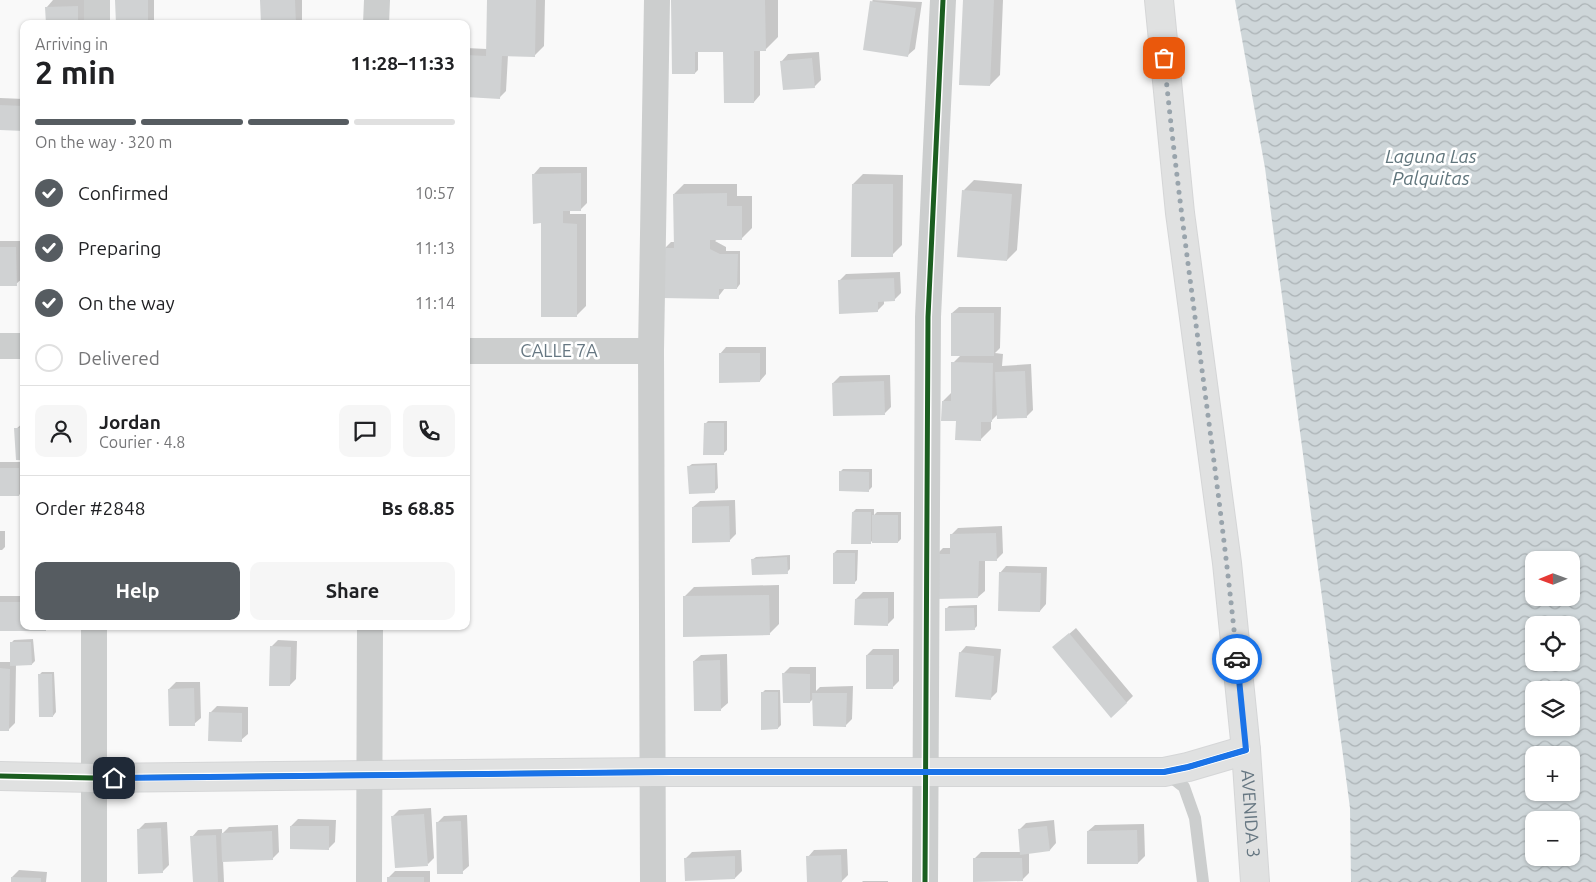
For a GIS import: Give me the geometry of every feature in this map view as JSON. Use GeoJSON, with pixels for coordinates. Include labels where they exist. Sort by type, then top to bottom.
{"type":"FeatureCollection","features":[{"type":"Feature","properties":{"kind":"street"},"geometry":{"type":"LineString","coordinates":[[97,20],[98,0]]}},
{"type":"Feature","properties":{"kind":"street"},"geometry":{"type":"LineString","coordinates":[[376,20],[377,0]]}},
{"type":"Feature","properties":{"kind":"street"},"geometry":{"type":"LineString","coordinates":[[653,882],[652,351],[657,0]]}},
{"type":"Feature","properties":{"kind":"street"},"geometry":{"type":"LineString","coordinates":[[925,882],[924,772],[928,522],[928,317],[943,0]]}},
{"type":"Feature","properties":{"kind":"street","name":"AVENIDA 3"},"geometry":{"type":"LineString","coordinates":[[1159,0],[1180,213],[1227,563],[1246,750],[1255,882]]}},
{"type":"Feature","properties":{"kind":"street"},"geometry":{"type":"LineString","coordinates":[[0,346],[20,346]]}},
{"type":"Feature","properties":{"kind":"street","name":"CALLE 7A"},"geometry":{"type":"LineString","coordinates":[[470,351],[652,351]]}},
{"type":"Feature","properties":{"kind":"street"},"geometry":{"type":"LineString","coordinates":[[94,630],[94,882]]}},
{"type":"Feature","properties":{"kind":"street"},"geometry":{"type":"LineString","coordinates":[[369,882],[370,630]]}},
{"type":"Feature","properties":{"kind":"street"},"geometry":{"type":"LineString","coordinates":[[0,776],[94,778],[653,772],[1164,772],[1246,750]]}},
{"type":"Feature","properties":{"kind":"lane"},"geometry":{"type":"LineString","coordinates":[[1164,772],[1184,787],[1195,818],[1203,882]]}},
{"type":"Feature","properties":{"kind":"water","name":"Laguna Las Palquitas"},"geometry":{"type":"Polygon","coordinates":[[[1235,0],[1596,0],[1596,882],[1351,882],[1350,808],[1265,168],[1235,0]]]}},
{"type":"Feature","properties":{"kind":"building"},"geometry":{"type":"Polygon","coordinates":[[[115,0],[148,0],[148,20],[116,20],[115,0]]]}},
{"type":"Feature","properties":{"kind":"building"},"geometry":{"type":"Polygon","coordinates":[[[260,0],[295,0],[296,20],[261,20],[260,0]]]}},
{"type":"Feature","properties":{"kind":"building"},"geometry":{"type":"Polygon","coordinates":[[[487,0],[536,0],[535,57],[502,56],[500,99],[470,97],[470,55],[486,56],[487,0]]]}},
{"type":"Feature","properties":{"kind":"building"},"geometry":{"type":"Polygon","coordinates":[[[671,0],[765,0],[766,51],[754,51],[754,103],[724,103],[723,52],[695,52],[695,74],[672,74],[671,0]]]}},
{"type":"Feature","properties":{"kind":"building"},"geometry":{"type":"Polygon","coordinates":[[[963,0],[994,0],[990,86],[959,85],[963,0]]]}},
{"type":"Feature","properties":{"kind":"building"},"geometry":{"type":"Polygon","coordinates":[[[870,1],[916,8],[908,57],[863,50],[870,1]]]}},
{"type":"Feature","properties":{"kind":"building"},"geometry":{"type":"Polygon","coordinates":[[[78,6],[78,20],[46,20],[45,7],[78,6]]]}},
{"type":"Feature","properties":{"kind":"building"},"geometry":{"type":"Polygon","coordinates":[[[812,58],[815,88],[783,90],[780,61],[812,58]]]}},
{"type":"Feature","properties":{"kind":"building"},"geometry":{"type":"Polygon","coordinates":[[[0,105],[20,106],[20,131],[0,130],[0,105]]]}},
{"type":"Feature","properties":{"kind":"building"},"geometry":{"type":"Polygon","coordinates":[[[581,173],[581,211],[563,211],[563,223],[577,224],[577,317],[541,317],[541,223],[533,224],[532,174],[581,173]]]}},
{"type":"Feature","properties":{"kind":"building"},"geometry":{"type":"Polygon","coordinates":[[[852,184],[893,184],[893,257],[851,257],[852,184]]]}},
{"type":"Feature","properties":{"kind":"building"},"geometry":{"type":"Polygon","coordinates":[[[962,190],[1012,194],[1007,261],[957,257],[962,190]]]}},
{"type":"Feature","properties":{"kind":"building"},"geometry":{"type":"Polygon","coordinates":[[[727,193],[727,206],[742,206],[742,240],[710,240],[710,249],[720,254],[738,254],[737,289],[719,289],[719,299],[662,298],[663,248],[674,248],[673,194],[727,193]]]}},
{"type":"Feature","properties":{"kind":"building"},"geometry":{"type":"Polygon","coordinates":[[[0,247],[16,247],[17,286],[0,286],[0,247]]]}},
{"type":"Feature","properties":{"kind":"building"},"geometry":{"type":"Polygon","coordinates":[[[894,278],[895,301],[878,302],[878,312],[839,314],[838,280],[894,278]]]}},
{"type":"Feature","properties":{"kind":"building"},"geometry":{"type":"Polygon","coordinates":[[[951,313],[994,313],[994,356],[951,356],[951,313]]]}},
{"type":"Feature","properties":{"kind":"building"},"geometry":{"type":"Polygon","coordinates":[[[719,353],[760,353],[760,382],[719,383],[719,353]]]}},
{"type":"Feature","properties":{"kind":"building"},"geometry":{"type":"Polygon","coordinates":[[[951,362],[993,363],[992,422],[981,422],[981,441],[955,440],[956,421],[941,421],[942,401],[951,401],[951,362]]]}},
{"type":"Feature","properties":{"kind":"building"},"geometry":{"type":"Polygon","coordinates":[[[1025,371],[1027,418],[997,419],[995,372],[1025,371]]]}},
{"type":"Feature","properties":{"kind":"building"},"geometry":{"type":"Polygon","coordinates":[[[884,381],[885,415],[833,416],[832,383],[884,381]]]}},
{"type":"Feature","properties":{"kind":"building"},"geometry":{"type":"Polygon","coordinates":[[[704,423],[724,423],[724,455],[703,455],[704,423]]]}},
{"type":"Feature","properties":{"kind":"building"},"geometry":{"type":"Polygon","coordinates":[[[14,428],[20,428],[20,460],[16,460],[14,428]]]}},
{"type":"Feature","properties":{"kind":"building"},"geometry":{"type":"Polygon","coordinates":[[[715,465],[715,493],[689,494],[687,466],[715,465]]]}},
{"type":"Feature","properties":{"kind":"building"},"geometry":{"type":"Polygon","coordinates":[[[0,468],[19,468],[19,496],[0,496],[0,468]]]}},
{"type":"Feature","properties":{"kind":"building"},"geometry":{"type":"Polygon","coordinates":[[[839,471],[869,472],[869,492],[839,491],[839,471]]]}},
{"type":"Feature","properties":{"kind":"building"},"geometry":{"type":"Polygon","coordinates":[[[729,506],[730,542],[692,543],[692,507],[729,506]]]}},
{"type":"Feature","properties":{"kind":"building"},"geometry":{"type":"Polygon","coordinates":[[[852,512],[871,512],[871,544],[851,544],[852,512]]]}},
{"type":"Feature","properties":{"kind":"building"},"geometry":{"type":"Polygon","coordinates":[[[872,515],[898,515],[898,543],[872,543],[872,515]]]}},
{"type":"Feature","properties":{"kind":"building"},"geometry":{"type":"Polygon","coordinates":[[[996,533],[997,561],[979,561],[978,598],[935,599],[935,554],[950,554],[950,534],[996,533]]]}},
{"type":"Feature","properties":{"kind":"building"},"geometry":{"type":"Polygon","coordinates":[[[833,553],[855,553],[855,584],[833,584],[833,553]]]}},
{"type":"Feature","properties":{"kind":"building"},"geometry":{"type":"Polygon","coordinates":[[[787,557],[788,574],[752,575],[751,559],[787,557]]]}},
{"type":"Feature","properties":{"kind":"building"},"geometry":{"type":"Polygon","coordinates":[[[999,572],[1041,573],[1040,612],[998,611],[999,572]]]}},
{"type":"Feature","properties":{"kind":"building"},"geometry":{"type":"Polygon","coordinates":[[[769,595],[770,635],[683,637],[683,596],[769,595]]]}},
{"type":"Feature","properties":{"kind":"building"},"geometry":{"type":"Polygon","coordinates":[[[888,598],[888,626],[854,625],[855,599],[888,598]]]}},
{"type":"Feature","properties":{"kind":"building"},"geometry":{"type":"Polygon","coordinates":[[[0,602],[20,602],[20,630],[46,630],[46,631],[0,631],[0,602]]]}},
{"type":"Feature","properties":{"kind":"building"},"geometry":{"type":"Polygon","coordinates":[[[945,608],[974,608],[975,630],[945,631],[945,608]]]}},
{"type":"Feature","properties":{"kind":"building"},"geometry":{"type":"Polygon","coordinates":[[[1069,633],[1127,703],[1111,718],[1052,647],[1069,633]]]}},
{"type":"Feature","properties":{"kind":"building"},"geometry":{"type":"Polygon","coordinates":[[[10,642],[31,642],[32,665],[10,666],[10,642]]]}},
{"type":"Feature","properties":{"kind":"building"},"geometry":{"type":"Polygon","coordinates":[[[270,646],[291,647],[290,686],[269,686],[270,646]]]}},
{"type":"Feature","properties":{"kind":"building"},"geometry":{"type":"Polygon","coordinates":[[[959,652],[994,656],[991,700],[955,697],[959,652]]]}},
{"type":"Feature","properties":{"kind":"building"},"geometry":{"type":"Polygon","coordinates":[[[866,655],[893,655],[893,689],[866,689],[866,655]]]}},
{"type":"Feature","properties":{"kind":"building"},"geometry":{"type":"Polygon","coordinates":[[[720,660],[721,711],[694,711],[693,661],[720,660]]]}},
{"type":"Feature","properties":{"kind":"building"},"geometry":{"type":"Polygon","coordinates":[[[0,668],[10,669],[9,731],[0,731],[0,668]]]}},
{"type":"Feature","properties":{"kind":"building"},"geometry":{"type":"Polygon","coordinates":[[[782,673],[810,674],[810,703],[783,703],[782,673]]]}},
{"type":"Feature","properties":{"kind":"building"},"geometry":{"type":"Polygon","coordinates":[[[38,674],[52,674],[53,717],[39,717],[38,674]]]}},
{"type":"Feature","properties":{"kind":"building"},"geometry":{"type":"Polygon","coordinates":[[[194,688],[195,726],[169,726],[168,689],[194,688]]]}},
{"type":"Feature","properties":{"kind":"building"},"geometry":{"type":"Polygon","coordinates":[[[761,692],[778,692],[778,729],[761,730],[761,692]]]}},
{"type":"Feature","properties":{"kind":"building"},"geometry":{"type":"Polygon","coordinates":[[[812,693],[847,693],[846,727],[813,726],[812,693]]]}},
{"type":"Feature","properties":{"kind":"building"},"geometry":{"type":"Polygon","coordinates":[[[209,712],[242,713],[242,742],[208,741],[209,712]]]}},
{"type":"Feature","properties":{"kind":"building"},"geometry":{"type":"Polygon","coordinates":[[[424,814],[428,866],[395,868],[391,816],[424,814]]]}},
{"type":"Feature","properties":{"kind":"building"},"geometry":{"type":"Polygon","coordinates":[[[461,821],[463,874],[437,874],[436,822],[461,821]]]}},
{"type":"Feature","properties":{"kind":"building"},"geometry":{"type":"Polygon","coordinates":[[[290,826],[329,826],[329,850],[290,849],[290,826]]]}},
{"type":"Feature","properties":{"kind":"building"},"geometry":{"type":"Polygon","coordinates":[[[1047,826],[1050,851],[1020,855],[1018,829],[1047,826]]]}},
{"type":"Feature","properties":{"kind":"building"},"geometry":{"type":"Polygon","coordinates":[[[161,828],[163,873],[138,874],[137,829],[161,828]]]}},
{"type":"Feature","properties":{"kind":"building"},"geometry":{"type":"Polygon","coordinates":[[[1137,830],[1138,864],[1087,864],[1087,831],[1137,830]]]}},
{"type":"Feature","properties":{"kind":"building"},"geometry":{"type":"Polygon","coordinates":[[[272,831],[273,860],[222,862],[221,833],[272,831]]]}},
{"type":"Feature","properties":{"kind":"building"},"geometry":{"type":"Polygon","coordinates":[[[216,835],[218,882],[193,882],[190,836],[216,835]]]}},
{"type":"Feature","properties":{"kind":"building"},"geometry":{"type":"Polygon","coordinates":[[[841,855],[842,882],[807,882],[806,856],[841,855]]]}},
{"type":"Feature","properties":{"kind":"building"},"geometry":{"type":"Polygon","coordinates":[[[735,856],[735,879],[685,881],[684,858],[735,856]]]}},
{"type":"Feature","properties":{"kind":"building"},"geometry":{"type":"Polygon","coordinates":[[[973,858],[1022,858],[1023,881],[973,882],[973,858]]]}},
{"type":"Feature","properties":{"kind":"building"},"geometry":{"type":"Polygon","coordinates":[[[11,877],[41,878],[41,882],[11,882],[11,877]]]}},
{"type":"Feature","properties":{"kind":"building"},"geometry":{"type":"Polygon","coordinates":[[[387,877],[424,877],[424,882],[387,882],[387,877]]]}},
{"type":"Feature","properties":{"kind":"cycle path"},"geometry":{"type":"LineString","coordinates":[[925,882],[928,317],[943,0]]}},
{"type":"Feature","properties":{"kind":"cycle path"},"geometry":{"type":"LineString","coordinates":[[0,776],[94,778],[653,772],[1164,772],[1246,750]]}},
{"type":"Feature","properties":{"kind":"way so far"},"geometry":{"type":"LineString","coordinates":[[1164,58],[1180,213],[1227,563],[1237,659]]}},
{"type":"Feature","properties":{"kind":"route"},"geometry":{"type":"LineString","coordinates":[[114,778],[672,772],[1164,772],[1246,750],[1237,659]]}}]}
